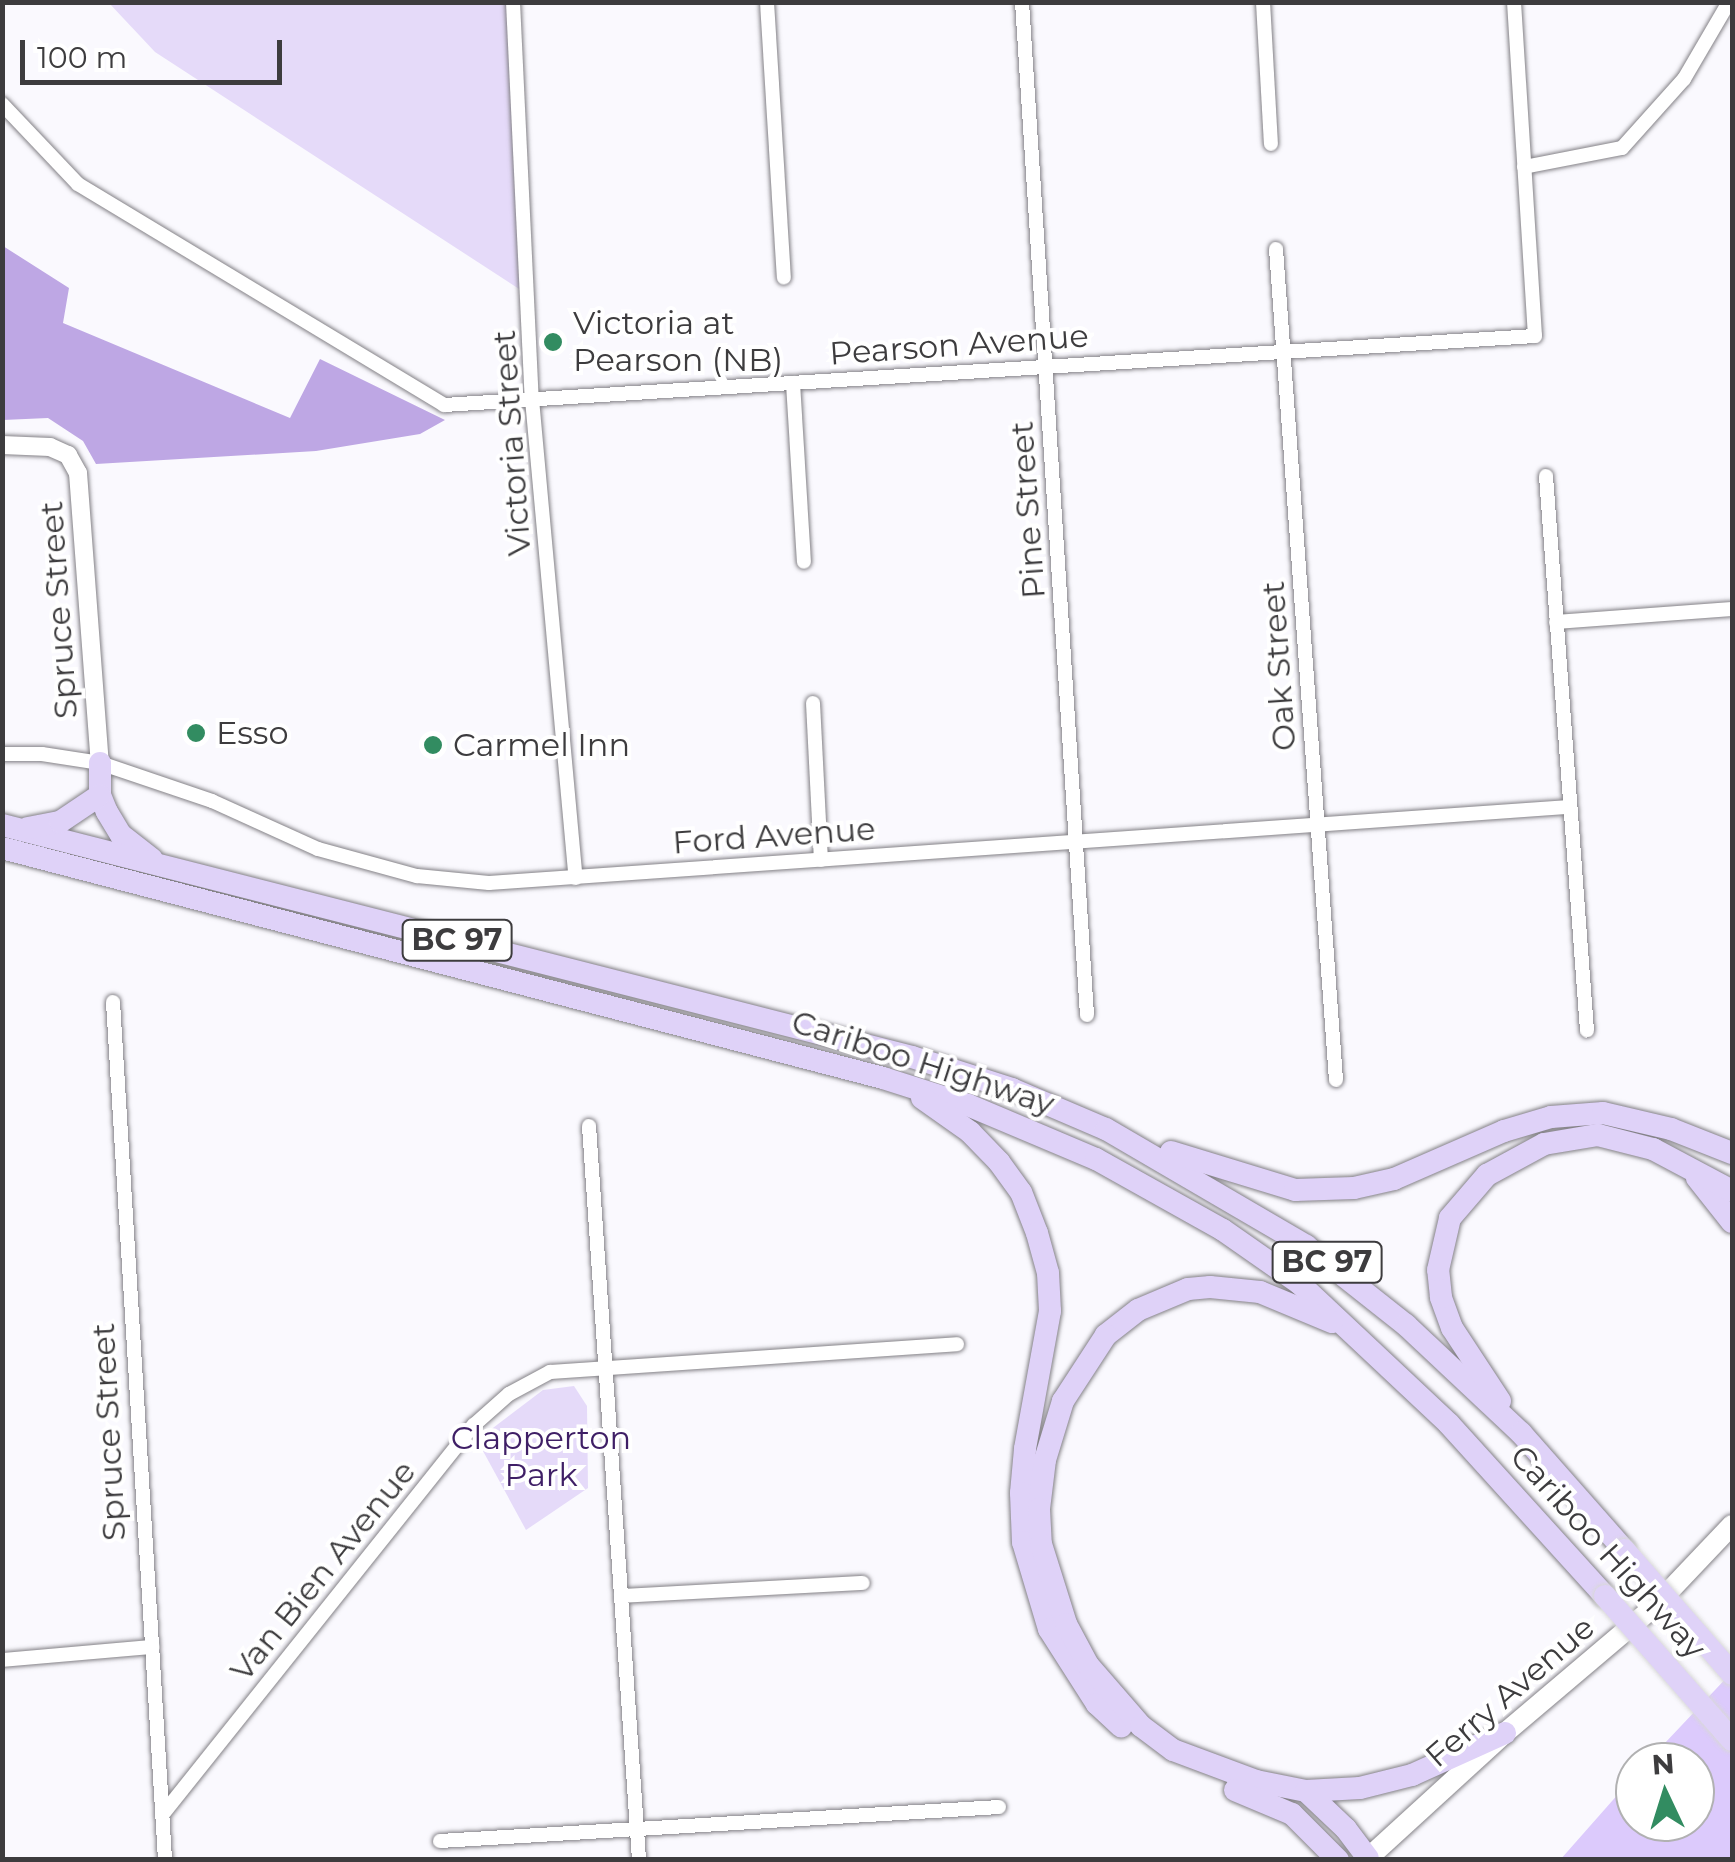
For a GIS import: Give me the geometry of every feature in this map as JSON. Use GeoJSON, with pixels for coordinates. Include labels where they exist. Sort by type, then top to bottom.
{"type":"FeatureCollection","features":[{"type":"Feature","properties":{"kind":"highway"},"geometry":{"type":"LineString","coordinates":[[100,763],[100,795],[121,834],[160,864]]}},
{"type":"Feature","properties":{"kind":"highway"},"geometry":{"type":"LineString","coordinates":[[7,834],[60,822],[100,795]]}},
{"type":"Feature","properties":{"kind":"highway","name":"Cariboo Highway"},"geometry":{"type":"LineString","coordinates":[[7,834],[160,864],[912,1057],[1012,1089],[1106,1129],[1306,1246],[1406,1325],[1521,1433],[1732,1674]]}},
{"type":"Feature","properties":{"kind":"highway","name":"Cariboo Highway"},"geometry":{"type":"LineString","coordinates":[[7,834],[883,1078],[968,1105],[1096,1159],[1223,1230],[1298,1283],[1449,1424],[1732,1740]]}},
{"type":"Feature","properties":{"kind":"highway"},"geometry":{"type":"LineString","coordinates":[[883,1078],[929,1102],[970,1132],[1020,1192],[1037,1233],[1048,1272],[1050,1310],[1025,1449],[1020,1494],[1023,1542],[1032,1583],[1069,1665],[1098,1704],[1168,1762],[1214,1784],[1262,1798],[1292,1814],[1338,1860]]}},
{"type":"Feature","properties":{"kind":"highway"},"geometry":{"type":"LineString","coordinates":[[1106,1129],[1295,1190],[1354,1188],[1394,1178],[1504,1131],[1551,1117],[1603,1114],[1671,1129],[1732,1153]]}},
{"type":"Feature","properties":{"kind":"highway"},"geometry":{"type":"LineString","coordinates":[[1521,1433],[1452,1328],[1441,1297],[1441,1242],[1450,1218],[1486,1175],[1544,1144],[1571,1137],[1628,1139],[1732,1191]]}},
{"type":"Feature","properties":{"kind":"highway"},"geometry":{"type":"LineString","coordinates":[[1688,1168],[1732,1222]]}},
{"type":"Feature","properties":{"kind":"highway"},"geometry":{"type":"LineString","coordinates":[[1344,1327],[1279,1298],[1233,1288],[1188,1290],[1138,1310],[1106,1336],[1063,1401],[1045,1460],[1039,1509],[1049,1578],[1066,1624],[1088,1666],[1115,1700],[1173,1750],[1213,1768],[1306,1791],[1360,1788],[1412,1776],[1505,1732]]}},
{"type":"Feature","properties":{"kind":"highway"},"geometry":{"type":"LineString","coordinates":[[1306,1791],[1346,1829],[1367,1858]]}},
{"type":"Feature","properties":{"kind":"main road","name":"Ferry Avenue"},"geometry":{"type":"LineString","coordinates":[[1367,1858],[1505,1732],[1656,1604],[1732,1525]]}},
{"type":"Feature","properties":{"kind":"street","name":"Victoria Street"},"geometry":{"type":"LineString","coordinates":[[512,2],[532,399],[576,878]]}},
{"type":"Feature","properties":{"kind":"street"},"geometry":{"type":"LineString","coordinates":[[767,2],[784,277]]}},
{"type":"Feature","properties":{"kind":"street","name":"Pine Street"},"geometry":{"type":"LineString","coordinates":[[1022,2],[1087,1015]]}},
{"type":"Feature","properties":{"kind":"street"},"geometry":{"type":"LineString","coordinates":[[1263,2],[1270,144]]}},
{"type":"Feature","properties":{"kind":"street"},"geometry":{"type":"LineString","coordinates":[[1514,2],[1524,167],[1622,148],[1684,79],[1729,2]]}},
{"type":"Feature","properties":{"kind":"street","name":"Pearson Avenue"},"geometry":{"type":"LineString","coordinates":[[2,104],[78,184],[444,405],[1535,336],[1524,167]]}},
{"type":"Feature","properties":{"kind":"street","name":"Oak Street"},"geometry":{"type":"LineString","coordinates":[[1276,249],[1336,1080]]}},
{"type":"Feature","properties":{"kind":"street"},"geometry":{"type":"LineString","coordinates":[[794,383],[804,562]]}},
{"type":"Feature","properties":{"kind":"street","name":"Spruce Street"},"geometry":{"type":"LineString","coordinates":[[2,445],[50,447],[68,456],[80,490],[100,763]]}},
{"type":"Feature","properties":{"kind":"street"},"geometry":{"type":"LineString","coordinates":[[1546,476],[1587,1030]]}},
{"type":"Feature","properties":{"kind":"street"},"geometry":{"type":"LineString","coordinates":[[1556,622],[1732,609]]}},
{"type":"Feature","properties":{"kind":"street"},"geometry":{"type":"LineString","coordinates":[[813,703],[821,860]]}},
{"type":"Feature","properties":{"kind":"street","name":"Ford Avenue"},"geometry":{"type":"LineString","coordinates":[[2,754],[42,754],[100,763],[212,800],[318,849],[416,876],[489,882],[1570,807]]}},
{"type":"Feature","properties":{"kind":"street","name":"Spruce Street"},"geometry":{"type":"LineString","coordinates":[[113,1002],[165,1860]]}},
{"type":"Feature","properties":{"kind":"street"},"geometry":{"type":"LineString","coordinates":[[588,1126],[638,1860]]}},
{"type":"Feature","properties":{"kind":"street","name":"Van Bien Avenue"},"geometry":{"type":"LineString","coordinates":[[163,1814],[474,1426],[508,1394],[550,1372],[957,1344]]}},
{"type":"Feature","properties":{"kind":"street"},"geometry":{"type":"LineString","coordinates":[[620,1596],[863,1582]]}},
{"type":"Feature","properties":{"kind":"street"},"geometry":{"type":"LineString","coordinates":[[2,1660],[152,1647]]}},
{"type":"Feature","properties":{"kind":"street"},"geometry":{"type":"LineString","coordinates":[[440,1841],[999,1807]]}},
{"type":"Feature","properties":{"kind":"green space"},"geometry":{"type":"Polygon","coordinates":[[[109,3],[510,3],[533,298],[155,52],[109,3]]]}},
{"type":"Feature","properties":{"kind":"green space","name":"Clapperton Park"},"geometry":{"type":"Polygon","coordinates":[[[574,1386],[587,1406],[588,1488],[526,1530],[477,1440],[543,1390],[574,1386]]]}},
{"type":"Feature","properties":{"kind":"shaded area"},"geometry":{"type":"Polygon","coordinates":[[[3,246],[69,288],[63,323],[290,418],[320,359],[445,420],[420,434],[316,451],[96,464],[83,441],[48,418],[3,420],[3,246]]]}},
{"type":"Feature","properties":{"kind":"shaded area"},"geometry":{"type":"Polygon","coordinates":[[[1732,1672],[1732,1859],[1560,1860],[1615,1798],[1615,1842],[1715,1842],[1715,1742],[1666,1742],[1732,1672]]]}},
{"type":"Feature","properties":{"kind":"place","name":"Victoria at Pearson (NB)"},"geometry":{"type":"Point","coordinates":[553,342]}},
{"type":"Feature","properties":{"kind":"place","name":"Esso"},"geometry":{"type":"Point","coordinates":[196,733]}},
{"type":"Feature","properties":{"kind":"place","name":"Carmel Inn"},"geometry":{"type":"Point","coordinates":[433,745]}}]}
